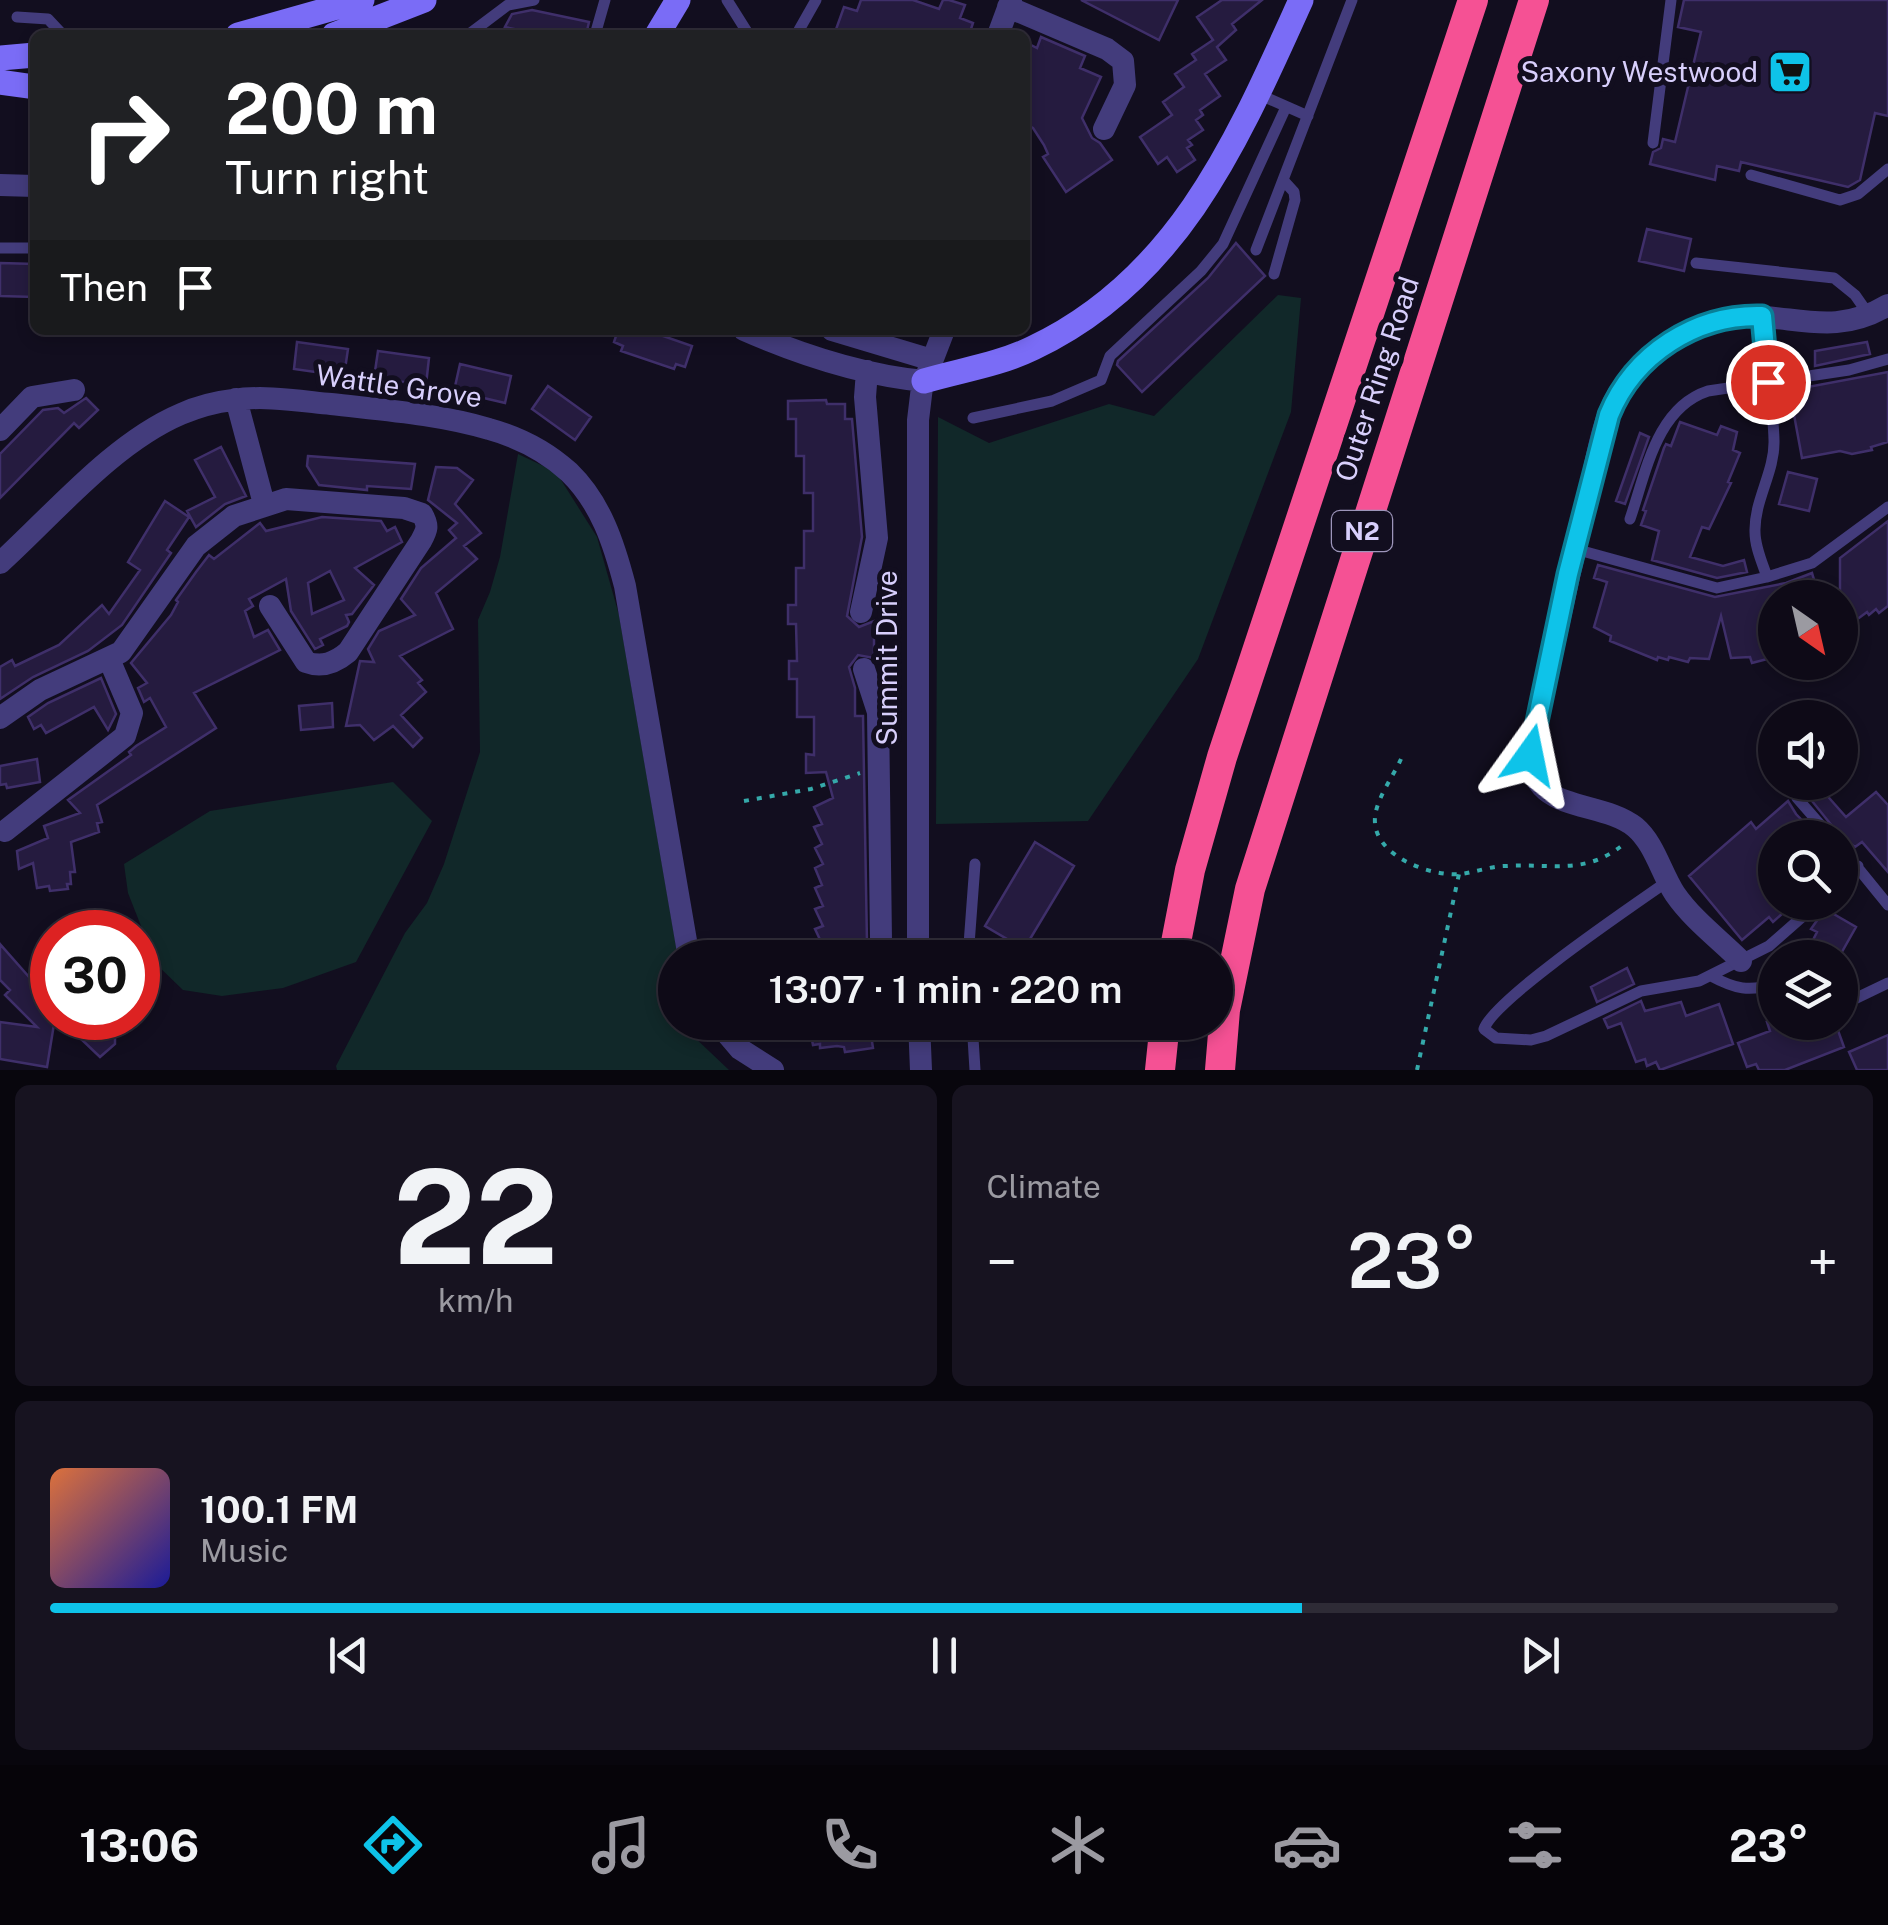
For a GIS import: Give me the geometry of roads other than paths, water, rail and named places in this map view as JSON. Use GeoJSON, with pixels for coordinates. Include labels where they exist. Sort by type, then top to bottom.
{"type":"FeatureCollection","features":[{"type":"Feature","properties":{"kind":"highway","name":"Outer Ring Road"},"geometry":{"type":"LineString","coordinates":[[1176,940],[1190,870],[1222,757],[1474,0]]}},
{"type":"Feature","properties":{"kind":"highway","name":"Outer Ring Road"},"geometry":{"type":"LineString","coordinates":[[1220,1070],[1225,1010],[1250,889],[1534,0]]}},
{"type":"Feature","properties":{"kind":"highway"},"geometry":{"type":"LineString","coordinates":[[1160,1070],[1163,1040]]}},
{"type":"Feature","properties":{"kind":"main road"},"geometry":{"type":"LineString","coordinates":[[241,30],[318,0]]}},
{"type":"Feature","properties":{"kind":"main road"},"geometry":{"type":"LineString","coordinates":[[256,30],[362,0]]}},
{"type":"Feature","properties":{"kind":"main road"},"geometry":{"type":"LineString","coordinates":[[347,30],[424,0]]}},
{"type":"Feature","properties":{"kind":"main road"},"geometry":{"type":"LineString","coordinates":[[660,30],[678,0]]}},
{"type":"Feature","properties":{"kind":"main road"},"geometry":{"type":"LineString","coordinates":[[935,372],[989,366],[1030,350],[1090,317],[1132,283],[1178,232],[1207,188],[1258,94],[1301,0]]}},
{"type":"Feature","properties":{"kind":"main road"},"geometry":{"type":"LineString","coordinates":[[0,58],[30,56]]}},
{"type":"Feature","properties":{"kind":"main road"},"geometry":{"type":"LineString","coordinates":[[0,81],[30,78]]}},
{"type":"Feature","properties":{"kind":"main road"},"geometry":{"type":"LineString","coordinates":[[0,81],[30,86]]}},
{"type":"Feature","properties":{"kind":"street"},"geometry":{"type":"LineString","coordinates":[[999,30],[1003,2],[1107,49],[1122,61],[1125,85],[1104,130]]}},
{"type":"Feature","properties":{"kind":"street"},"geometry":{"type":"LineString","coordinates":[[0,184],[30,186]]}},
{"type":"Feature","properties":{"kind":"street"},"geometry":{"type":"LineString","coordinates":[[1742,960],[1698,922],[1668,881],[1640,831],[1614,815],[1572,805],[1549,794],[1532,766],[1532,743],[1609,415],[1632,375],[1661,348],[1695,329],[1728,318],[1762,316],[1822,325],[1852,321],[1879,310]]}},
{"type":"Feature","properties":{"kind":"street"},"geometry":{"type":"LineString","coordinates":[[757,335],[817,358],[868,371],[935,372]]}},
{"type":"Feature","properties":{"kind":"street"},"geometry":{"type":"LineString","coordinates":[[844,335],[935,372]]}},
{"type":"Feature","properties":{"kind":"street","name":"Summit Drive"},"geometry":{"type":"LineString","coordinates":[[918,940],[918,420],[943,335]]}},
{"type":"Feature","properties":{"kind":"street"},"geometry":{"type":"LineString","coordinates":[[861,612],[877,538],[865,397],[868,371]]}},
{"type":"Feature","properties":{"kind":"street"},"geometry":{"type":"LineString","coordinates":[[0,430],[32,397],[74,390]]}},
{"type":"Feature","properties":{"kind":"street"},"geometry":{"type":"LineString","coordinates":[[236,399],[264,504]]}},
{"type":"Feature","properties":{"kind":"street","name":"Wattle Grove"},"geometry":{"type":"LineString","coordinates":[[0,564],[80,487],[147,434],[180,414],[236,399],[305,401],[385,410],[487,428],[549,456],[585,490],[608,530],[625,586],[686,940]]}},
{"type":"Feature","properties":{"kind":"street"},"geometry":{"type":"LineString","coordinates":[[0,718],[40,690],[110,659],[128,644],[167,582],[196,546],[234,516],[286,500],[404,508],[422,514],[428,530],[348,652],[337,662],[306,662],[270,606]]}},
{"type":"Feature","properties":{"kind":"street"},"geometry":{"type":"LineString","coordinates":[[5,831],[125,736],[132,713],[110,659]]}},
{"type":"Feature","properties":{"kind":"street"},"geometry":{"type":"LineString","coordinates":[[864,669],[878,712],[882,774],[881,940]]}},
{"type":"Feature","properties":{"kind":"street"},"geometry":{"type":"LineString","coordinates":[[882,774],[916,773]]}},
{"type":"Feature","properties":{"kind":"street"},"geometry":{"type":"LineString","coordinates":[[732,1040],[773,1070]]}},
{"type":"Feature","properties":{"kind":"street"},"geometry":{"type":"LineString","coordinates":[[919,1040],[920,1070]]}},
{"type":"Feature","properties":{"kind":"lane"},"geometry":{"type":"LineString","coordinates":[[474,30],[508,4],[534,0]]}},
{"type":"Feature","properties":{"kind":"lane"},"geometry":{"type":"LineString","coordinates":[[596,30],[605,0]]}},
{"type":"Feature","properties":{"kind":"lane"},"geometry":{"type":"LineString","coordinates":[[727,0],[745,30]]}},
{"type":"Feature","properties":{"kind":"lane"},"geometry":{"type":"LineString","coordinates":[[798,30],[816,0]]}},
{"type":"Feature","properties":{"kind":"lane"},"geometry":{"type":"LineString","coordinates":[[1256,250],[1352,0]]}},
{"type":"Feature","properties":{"kind":"lane"},"geometry":{"type":"LineString","coordinates":[[1653,143],[1671,0]]}},
{"type":"Feature","properties":{"kind":"lane"},"geometry":{"type":"LineString","coordinates":[[17,17],[48,18],[59,30]]}},
{"type":"Feature","properties":{"kind":"lane"},"geometry":{"type":"LineString","coordinates":[[1258,94],[1308,116]]}},
{"type":"Feature","properties":{"kind":"lane"},"geometry":{"type":"LineString","coordinates":[[973,418],[1052,401],[1101,380],[1110,356],[1201,271],[1223,244],[1286,107]]}},
{"type":"Feature","properties":{"kind":"lane"},"geometry":{"type":"LineString","coordinates":[[1269,144],[1293,155]]}},
{"type":"Feature","properties":{"kind":"lane"},"geometry":{"type":"LineString","coordinates":[[1751,176],[1840,200],[1858,194],[1888,169]]}},
{"type":"Feature","properties":{"kind":"lane"},"geometry":{"type":"LineString","coordinates":[[1274,274],[1296,200],[1283,180]]}},
{"type":"Feature","properties":{"kind":"lane"},"geometry":{"type":"LineString","coordinates":[[0,248],[30,248]]}},
{"type":"Feature","properties":{"kind":"lane"},"geometry":{"type":"LineString","coordinates":[[1696,263],[1834,278],[1879,310]]}},
{"type":"Feature","properties":{"kind":"lane"},"geometry":{"type":"LineString","coordinates":[[1762,316],[1773,461],[1755,538],[1767,576]]}},
{"type":"Feature","properties":{"kind":"lane"},"geometry":{"type":"LineString","coordinates":[[1630,519],[1657,444],[1678,407],[1690,397],[1850,370],[1888,359]]}},
{"type":"Feature","properties":{"kind":"lane"},"geometry":{"type":"LineString","coordinates":[[1575,549],[1717,588],[1812,563],[1888,507]]}},
{"type":"Feature","properties":{"kind":"lane"},"geometry":{"type":"LineString","coordinates":[[1799,800],[1816,820]]}},
{"type":"Feature","properties":{"kind":"lane"},"geometry":{"type":"LineString","coordinates":[[969,940],[975,864]]}},
{"type":"Feature","properties":{"kind":"lane"},"geometry":{"type":"LineString","coordinates":[[1858,866],[1888,905]]}},
{"type":"Feature","properties":{"kind":"lane"},"geometry":{"type":"LineString","coordinates":[[1668,881],[1537,978],[1492,1016],[1484,1029],[1496,1038],[1532,1040],[1546,1036],[1640,991],[1711,976],[1769,946],[1799,920]]}},
{"type":"Feature","properties":{"kind":"lane"},"geometry":{"type":"LineString","coordinates":[[1711,976],[1739,990],[1758,990]]}},
{"type":"Feature","properties":{"kind":"lane"},"geometry":{"type":"LineString","coordinates":[[1858,997],[1888,983]]}},
{"type":"Feature","properties":{"kind":"lane"},"geometry":{"type":"LineString","coordinates":[[974,1040],[976,1070]]}},
{"type":"Feature","properties":{"kind":"place","name":"Saxony Westwood"},"geometry":{"type":"Point","coordinates":[1790,72]}}]}
